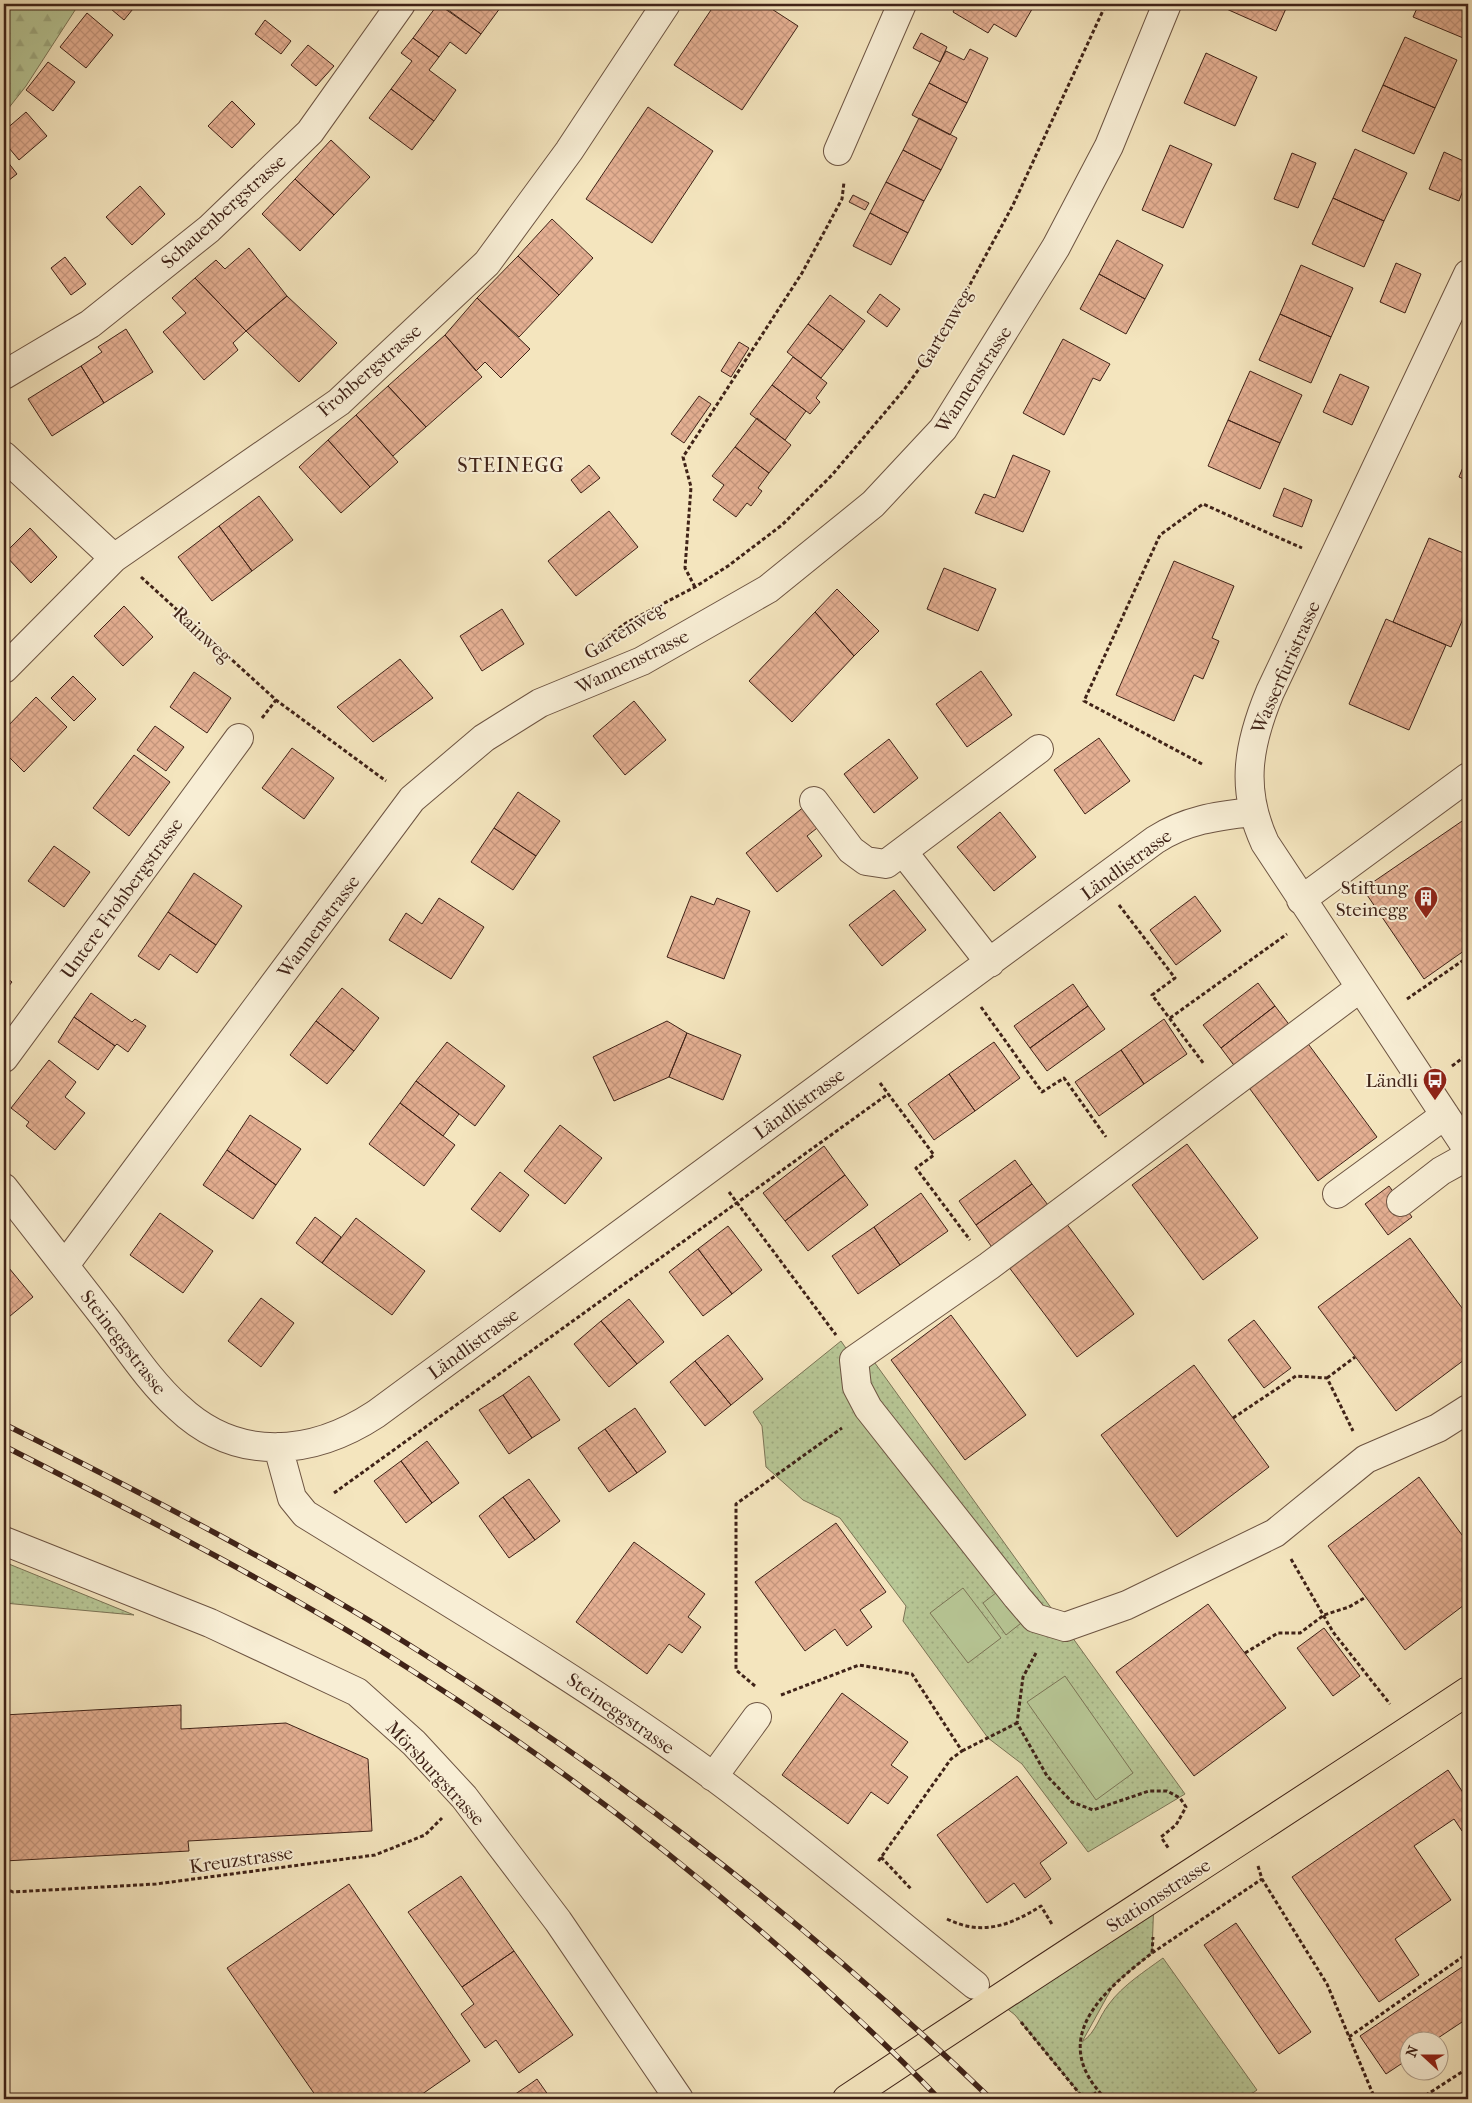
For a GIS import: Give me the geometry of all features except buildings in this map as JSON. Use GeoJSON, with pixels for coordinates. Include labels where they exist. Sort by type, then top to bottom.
{"type":"FeatureCollection","features":[{"type":"Feature","properties":{"kind":"main road","name":"Stationsstrasse"},"geometry":{"type":"LineString","coordinates":[[847,2099],[1468,1691]]}},
{"type":"Feature","properties":{"kind":"street","name":"Schauenbergstrasse"},"geometry":{"type":"LineString","coordinates":[[4,375],[90,324],[209,229],[310,132],[401,4]]}},
{"type":"Feature","properties":{"kind":"street","name":"Frohbergstrasse"},"geometry":{"type":"LineString","coordinates":[[4,670],[114,558],[339,402],[487,263],[568,151],[666,4]]}},
{"type":"Feature","properties":{"kind":"street"},"geometry":{"type":"LineString","coordinates":[[838,151],[902,4]]}},
{"type":"Feature","properties":{"kind":"street","name":"Wannenstrasse"},"geometry":{"type":"LineString","coordinates":[[65,1266],[412,799],[484,738],[540,703],[642,661],[768,590],[879,497],[943,429],[1056,247],[1109,146],[1167,4]]}},
{"type":"Feature","properties":{"kind":"street","name":"Wasserfuristrasse"},"geometry":{"type":"LineString","coordinates":[[1468,274],[1261,713],[1250,753],[1249,770],[1252,812],[1265,843],[1468,1150]]}},
{"type":"Feature","properties":{"kind":"street"},"geometry":{"type":"LineString","coordinates":[[4,456],[114,558]]}},
{"type":"Feature","properties":{"kind":"street","name":"Untere Frohbergstrasse"},"geometry":{"type":"LineString","coordinates":[[4,1058],[239,738]]}},
{"type":"Feature","properties":{"kind":"street"},"geometry":{"type":"LineString","coordinates":[[814,801],[851,850],[866,861],[886,864],[1039,749]]}},
{"type":"Feature","properties":{"kind":"street"},"geometry":{"type":"LineString","coordinates":[[1307,908],[1468,777]]}},
{"type":"Feature","properties":{"kind":"street","name":"Ländlistrasse"},"geometry":{"type":"LineString","coordinates":[[359,1425],[964,983],[1155,840],[1183,824],[1215,816],[1252,812]]}},
{"type":"Feature","properties":{"kind":"street"},"geometry":{"type":"LineString","coordinates":[[904,852],[990,963]]}},
{"type":"Feature","properties":{"kind":"street"},"geometry":{"type":"LineString","coordinates":[[1360,988],[989,1266],[854,1360],[857,1386],[868,1408],[1035,1618],[1065,1627],[1127,1605],[1275,1533],[1366,1458],[1438,1428],[1468,1409]]}},
{"type":"Feature","properties":{"kind":"street"},"geometry":{"type":"LineString","coordinates":[[1337,1194],[1445,1116]]}},
{"type":"Feature","properties":{"kind":"street"},"geometry":{"type":"LineString","coordinates":[[1401,1202],[1441,1171],[1468,1156]]}},
{"type":"Feature","properties":{"kind":"street","name":"Steineggstrasse"},"geometry":{"type":"LineString","coordinates":[[4,1188],[151,1377],[183,1412],[199,1424],[222,1436],[245,1444],[278,1448],[312,1444],[341,1434],[359,1425]]}},
{"type":"Feature","properties":{"kind":"street","name":"Steineggstrasse"},"geometry":{"type":"LineString","coordinates":[[278,1448],[292,1498],[305,1514],[564,1674],[712,1777],[858,1889],[976,1985]]}},
{"type":"Feature","properties":{"kind":"street","name":"Mörsburgstrasse"},"geometry":{"type":"LineString","coordinates":[[4,1541],[210,1623],[356,1692],[414,1743],[464,1797],[558,1921],[679,2099]]}},
{"type":"Feature","properties":{"kind":"street"},"geometry":{"type":"LineString","coordinates":[[712,1777],[764,1708]]}},
{"type":"Feature","properties":{"kind":"path","name":"Gartenweg"},"geometry":{"type":"LineString","coordinates":[[602,641],[626,624],[695,587],[756,546],[807,501],[903,391],[940,340],[1013,205],[1106,4]]}},
{"type":"Feature","properties":{"kind":"path"},"geometry":{"type":"LineString","coordinates":[[695,587],[685,568],[691,487],[683,457],[802,273],[842,199],[847,161],[838,151]]}},
{"type":"Feature","properties":{"kind":"path"},"geometry":{"type":"LineString","coordinates":[[1202,764],[1084,702],[1160,535],[1203,504],[1333,561]]}},
{"type":"Feature","properties":{"kind":"path","name":"Rainweg"},"geometry":{"type":"LineString","coordinates":[[114,558],[146,580],[276,700],[412,799]]}},
{"type":"Feature","properties":{"kind":"path"},"geometry":{"type":"LineString","coordinates":[[1101,881],[1175,978],[1152,995],[1223,1091]]}},
{"type":"Feature","properties":{"kind":"path"},"geometry":{"type":"LineString","coordinates":[[1170,1018],[1307,908]]}},
{"type":"Feature","properties":{"kind":"path"},"geometry":{"type":"LineString","coordinates":[[1380,1018],[1468,957]]}},
{"type":"Feature","properties":{"kind":"path"},"geometry":{"type":"LineString","coordinates":[[964,983],[1042,1092],[1064,1078],[1126,1164]]}},
{"type":"Feature","properties":{"kind":"path"},"geometry":{"type":"LineString","coordinates":[[860,1058],[934,1155],[916,1168],[989,1266]]}},
{"type":"Feature","properties":{"kind":"path"},"geometry":{"type":"LineString","coordinates":[[305,1514],[888,1094]]}},
{"type":"Feature","properties":{"kind":"path"},"geometry":{"type":"LineString","coordinates":[[711,1168],[854,1360]]}},
{"type":"Feature","properties":{"kind":"path"},"geometry":{"type":"LineString","coordinates":[[1233,1418],[1296,1376],[1327,1378],[1355,1357]]}},
{"type":"Feature","properties":{"kind":"path"},"geometry":{"type":"LineString","coordinates":[[1327,1378],[1366,1458]]}},
{"type":"Feature","properties":{"kind":"path"},"geometry":{"type":"LineString","coordinates":[[868,1408],[736,1504],[736,1670],[764,1708],[859,1666],[912,1674],[962,1751]]}},
{"type":"Feature","properties":{"kind":"path"},"geometry":{"type":"LineString","coordinates":[[1275,1533],[1333,1632],[1391,1706]]}},
{"type":"Feature","properties":{"kind":"path"},"geometry":{"type":"LineString","coordinates":[[1245,1653],[1278,1633],[1300,1633],[1324,1614],[1349,1607],[1366,1597]]}},
{"type":"Feature","properties":{"kind":"path"},"geometry":{"type":"LineString","coordinates":[[1035,1618],[1038,1648],[1023,1678],[1017,1723],[1047,1776],[1072,1802],[1093,1810],[1149,1791],[1167,1791],[1180,1798],[1186,1807],[1176,1826],[1161,1837],[1173,1855]]}},
{"type":"Feature","properties":{"kind":"path"},"geometry":{"type":"LineString","coordinates":[[858,1889],[951,1758],[1017,1723]]}},
{"type":"Feature","properties":{"kind":"path","name":"Kreuzstrasse"},"geometry":{"type":"LineString","coordinates":[[4,1888],[12,1892],[156,1884],[375,1855],[425,1834],[464,1797]]}},
{"type":"Feature","properties":{"kind":"path"},"geometry":{"type":"LineString","coordinates":[[1249,1836],[1262,1879],[1327,1984],[1375,2099]]}},
{"type":"Feature","properties":{"kind":"path"},"geometry":{"type":"LineString","coordinates":[[882,1857],[913,1891]]}},
{"type":"Feature","properties":{"kind":"path"},"geometry":{"type":"LineString","coordinates":[[1106,2099],[1086,2076],[1081,2056],[1081,2044],[1086,2022],[1104,1993],[1152,1953],[1262,1879]]}},
{"type":"Feature","properties":{"kind":"path"},"geometry":{"type":"LineString","coordinates":[[1152,1953],[1154,1898]]}},
{"type":"Feature","properties":{"kind":"path"},"geometry":{"type":"LineString","coordinates":[[944,1917],[966,1926],[991,1929],[1018,1921],[1040,1906],[1053,1926]]}},
{"type":"Feature","properties":{"kind":"path"},"geometry":{"type":"LineString","coordinates":[[1349,2037],[1468,1953]]}},
{"type":"Feature","properties":{"kind":"path"},"geometry":{"type":"LineString","coordinates":[[1020,2020],[1086,2099],[1098,2091]]}},
{"type":"Feature","properties":{"kind":"path"},"geometry":{"type":"LineString","coordinates":[[1420,2099],[1468,2068]]}},
{"type":"Feature","properties":{"kind":"green space"},"geometry":{"type":"Polygon","coordinates":[[[4,4],[79,4],[26,86],[4,114],[4,4]]]}},
{"type":"Feature","properties":{"kind":"green space"},"geometry":{"type":"Polygon","coordinates":[[[841,1341],[854,1360],[867,1352],[1185,1794],[1088,1852],[1022,1764],[988,1738],[903,1621],[906,1606],[840,1518],[803,1500],[766,1467],[762,1426],[753,1412],[841,1341]]]}},
{"type":"Feature","properties":{"kind":"green space"},"geometry":{"type":"Polygon","coordinates":[[[4,1562],[134,1615],[4,1603],[4,1562]]]}},
{"type":"Feature","properties":{"kind":"green space"},"geometry":{"type":"Polygon","coordinates":[[[963,1588],[1001,1638],[968,1663],[930,1613],[963,1588]]]}},
{"type":"Feature","properties":{"kind":"green space"},"geometry":{"type":"Polygon","coordinates":[[[1001,1589],[1025,1620],[1006,1635],[983,1603],[1001,1589]]]}},
{"type":"Feature","properties":{"kind":"green space"},"geometry":{"type":"Polygon","coordinates":[[[1065,1676],[1133,1773],[1096,1800],[1027,1702],[1065,1676]]]}},
{"type":"Feature","properties":{"kind":"green space"},"geometry":{"type":"Polygon","coordinates":[[[1154,1898],[1152,1953],[1114,1984],[1082,2042],[1094,2029],[1105,2009],[1115,1997],[1134,1979],[1163,1958],[1257,2090],[1244,2099],[1084,2099],[1015,2015],[995,1999],[1154,1898]]]}},
{"type":"Feature","properties":{"kind":"railway"},"geometry":{"type":"LineString","coordinates":[[4,1424],[163,1505],[320,1591],[422,1653],[573,1753],[646,1806],[789,1918],[925,2037],[991,2099]]}},
{"type":"Feature","properties":{"kind":"railway"},"geometry":{"type":"LineString","coordinates":[[4,1446],[209,1552],[309,1608],[408,1668],[515,1739],[669,1854],[767,1936],[894,2053],[939,2099]]}},
{"type":"Feature","properties":{"kind":"place","name":"Stiftung Steinegg"},"geometry":{"type":"Point","coordinates":[1426,919]}},
{"type":"Feature","properties":{"kind":"place","name":"Ländli"},"geometry":{"type":"Point","coordinates":[1435,1101]}},
{"type":"Feature","properties":{"kind":"district","name":"STEINEGG"},"geometry":{"type":"Point","coordinates":[511,465]}}]}
